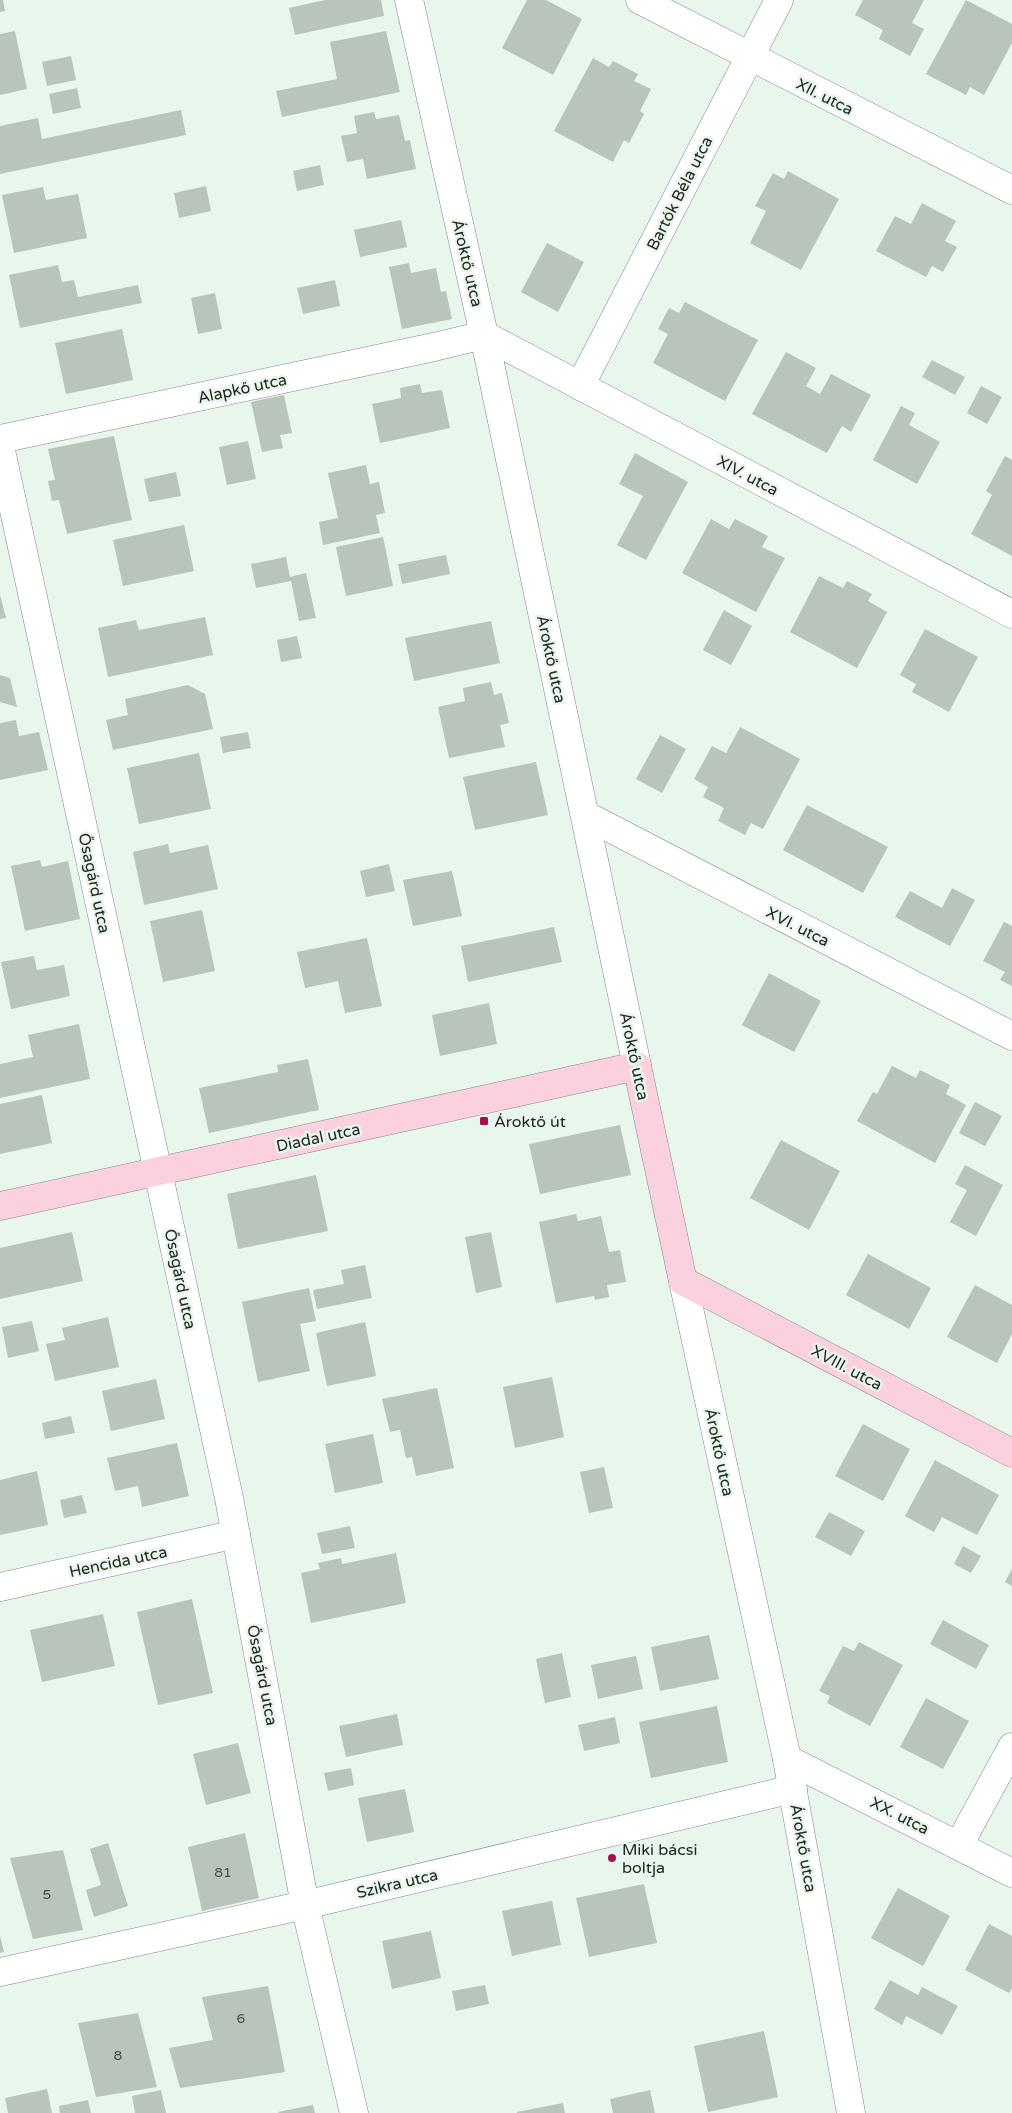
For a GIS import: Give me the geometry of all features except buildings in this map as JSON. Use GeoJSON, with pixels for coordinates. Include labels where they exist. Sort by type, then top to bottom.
{"type":"FeatureCollection","features":[{"type":"Feature","properties":{"kind":"street","name":"Ároktő utca"},"geometry":{"type":"LineString","coordinates":[[409,0],[484,335],[682,1280],[787,1759],[852,2113]]}},
{"type":"Feature","properties":{"kind":"street","name":"XII. utca"},"geometry":{"type":"LineString","coordinates":[[640,0],[1012,190]]}},
{"type":"Feature","properties":{"kind":"street","name":"Bartók Béla utca"},"geometry":{"type":"LineString","coordinates":[[580,386],[779,0]]}},
{"type":"Feature","properties":{"kind":"street","name":"XIV. utca"},"geometry":{"type":"LineString","coordinates":[[484,335],[1012,614]]}},
{"type":"Feature","properties":{"kind":"street","name":"Alapkő utca"},"geometry":{"type":"LineString","coordinates":[[0,439],[484,335]]}},
{"type":"Feature","properties":{"kind":"street","name":"Ősagárd utca"},"geometry":{"type":"LineString","coordinates":[[0,446],[236,1534],[305,1905],[354,2113]]}},
{"type":"Feature","properties":{"kind":"street","name":"XVI. utca"},"geometry":{"type":"LineString","coordinates":[[585,815],[1012,1036]]}},
{"type":"Feature","properties":{"kind":"street","name":"Diadal utca"},"geometry":{"type":"LineString","coordinates":[[0,1206],[637,1066]]}},
{"type":"Feature","properties":{"kind":"street","name":"XVIII. utca"},"geometry":{"type":"LineString","coordinates":[[682,1280],[1012,1453]]}},
{"type":"Feature","properties":{"kind":"street","name":"Hencida utca"},"geometry":{"type":"LineString","coordinates":[[0,1586],[236,1534]]}},
{"type":"Feature","properties":{"kind":"street"},"geometry":{"type":"LineString","coordinates":[[959,1845],[1012,1747]]}},
{"type":"Feature","properties":{"kind":"street","name":"XX. utca"},"geometry":{"type":"LineString","coordinates":[[787,1759],[1012,1873]]}},
{"type":"Feature","properties":{"kind":"street","name":"Szikra utca"},"geometry":{"type":"LineString","coordinates":[[0,1972],[305,1905],[793,1789]]}},
{"type":"Feature","properties":{"kind":"place","name":"Ároktő út"},"geometry":{"type":"Point","coordinates":[484,1121]}},
{"type":"Feature","properties":{"kind":"place","name":"Miki bácsi boltja"},"geometry":{"type":"Point","coordinates":[612,1858]}}]}
